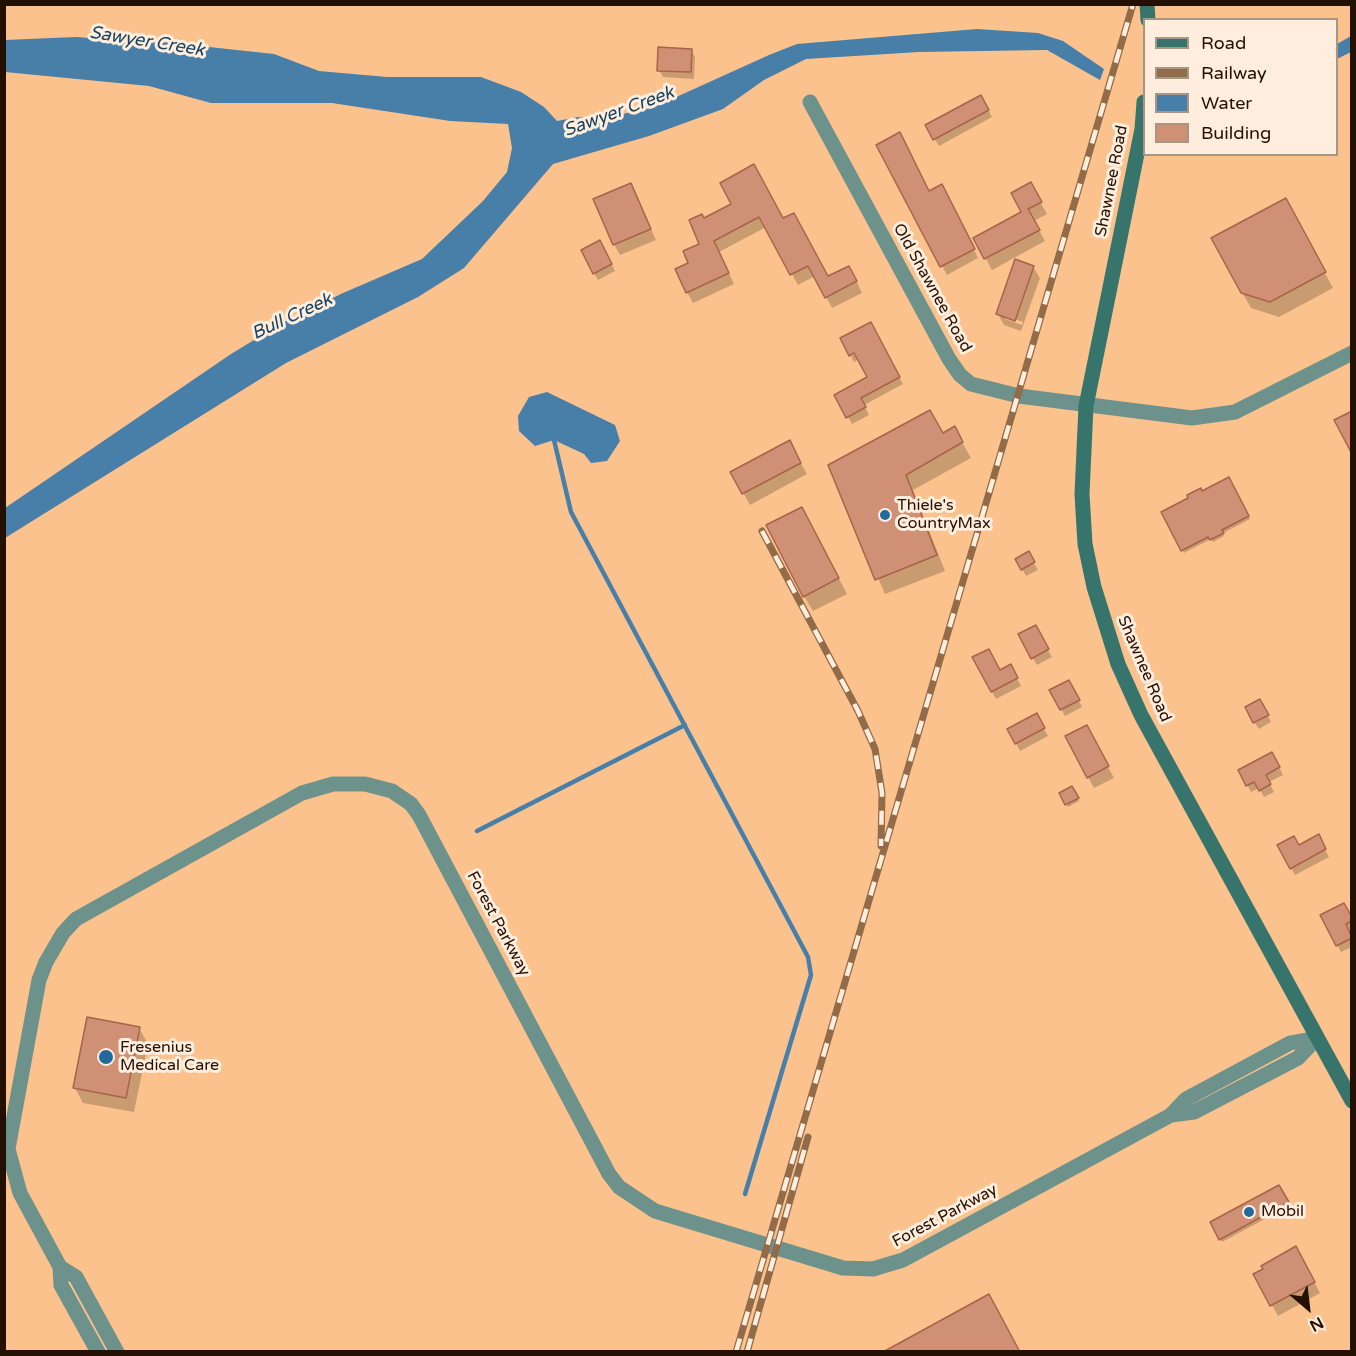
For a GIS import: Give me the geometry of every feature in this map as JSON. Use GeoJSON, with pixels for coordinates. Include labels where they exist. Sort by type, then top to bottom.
{"type":"FeatureCollection","features":[{"type":"Feature","properties":{"kind":"main road","name":"Shawnee Road"},"geometry":{"type":"LineString","coordinates":[[1143,116],[1086,406],[1082,453],[1085,544],[1104,624],[1118,664],[1147,725],[1352,1101]]}},
{"type":"Feature","properties":{"kind":"street","name":"Old Shawnee Road"},"geometry":{"type":"LineString","coordinates":[[810,102],[960,375],[985,390],[1086,406],[1192,418],[1219,416],[1252,404],[1352,353]]}},
{"type":"Feature","properties":{"kind":"street","name":"Forest Parkway"},"geometry":{"type":"LineString","coordinates":[[98,1352],[61,1285],[60,1267],[20,1193],[8,1149],[39,980],[53,948],[76,919],[302,793],[333,784],[379,786],[392,791],[415,810],[609,1174],[631,1196],[656,1211],[843,1268],[873,1269],[903,1260],[1171,1115],[1194,1112],[1298,1058],[1317,1038]]}},
{"type":"Feature","properties":{"kind":"street","name":"Forest Parkway"},"geometry":{"type":"LineString","coordinates":[[60,1267],[76,1277],[117,1352]]}},
{"type":"Feature","properties":{"kind":"water","name":"Sawyer Creek"},"geometry":{"type":"Polygon","coordinates":[[[977,29],[1038,33],[1063,41],[1104,69],[1100,80],[1047,50],[919,52],[806,59],[764,80],[723,109],[649,136],[553,164],[464,268],[418,297],[286,363],[5,538],[5,508],[231,354],[282,323],[343,293],[422,259],[483,201],[507,172],[512,148],[508,124],[450,121],[332,103],[211,103],[149,86],[5,72],[5,40],[75,37],[172,43],[274,54],[319,71],[387,77],[481,77],[521,92],[544,107],[557,121],[578,117],[593,120],[652,108],[797,44],[977,29]]]}},
{"type":"Feature","properties":{"kind":"water"},"geometry":{"type":"Polygon","coordinates":[[[1351,36],[1351,52],[1338,58],[1338,43],[1351,36]]]}},
{"type":"Feature","properties":{"kind":"water"},"geometry":{"type":"Polygon","coordinates":[[[547,392],[615,425],[620,441],[607,461],[591,463],[584,454],[554,440],[535,446],[519,431],[518,416],[529,397],[547,392]]]}},
{"type":"Feature","properties":{"kind":"building"},"geometry":{"type":"Polygon","coordinates":[[[658,47],[692,49],[691,72],[657,71],[658,47]]]}},
{"type":"Feature","properties":{"kind":"building"},"geometry":{"type":"Polygon","coordinates":[[[981,95],[989,110],[933,140],[925,125],[981,95]]]}},
{"type":"Feature","properties":{"kind":"building"},"geometry":{"type":"Polygon","coordinates":[[[900,132],[929,191],[942,184],[975,249],[940,267],[876,145],[900,132]]]}},
{"type":"Feature","properties":{"kind":"building"},"geometry":{"type":"Polygon","coordinates":[[[754,164],[783,218],[794,213],[828,276],[849,266],[857,281],[825,298],[808,266],[790,275],[759,217],[714,241],[729,273],[686,293],[675,269],[688,263],[683,251],[699,244],[689,220],[702,214],[704,218],[731,204],[720,183],[754,164]]]}},
{"type":"Feature","properties":{"kind":"building"},"geometry":{"type":"Polygon","coordinates":[[[1031,182],[1042,202],[1028,209],[1040,230],[984,259],[973,238],[1021,212],[1011,193],[1031,182]]]}},
{"type":"Feature","properties":{"kind":"building"},"geometry":{"type":"Polygon","coordinates":[[[631,183],[651,229],[613,245],[593,199],[631,183]]]}},
{"type":"Feature","properties":{"kind":"building"},"geometry":{"type":"Polygon","coordinates":[[[1286,198],[1326,272],[1270,302],[1241,293],[1211,238],[1286,198]]]}},
{"type":"Feature","properties":{"kind":"building"},"geometry":{"type":"Polygon","coordinates":[[[600,240],[612,264],[593,274],[581,250],[600,240]]]}},
{"type":"Feature","properties":{"kind":"building"},"geometry":{"type":"Polygon","coordinates":[[[1015,259],[1034,266],[1015,321],[996,314],[1015,259]]]}},
{"type":"Feature","properties":{"kind":"building"},"geometry":{"type":"Polygon","coordinates":[[[871,322],[900,377],[861,398],[866,407],[846,418],[834,395],[867,377],[854,353],[849,356],[840,338],[871,322]]]}},
{"type":"Feature","properties":{"kind":"building","name":"Thiele's CountryMax"},"geometry":{"type":"Polygon","coordinates":[[[930,410],[943,433],[955,426],[963,442],[906,475],[937,555],[875,580],[828,465],[930,410]]]}},
{"type":"Feature","properties":{"kind":"building"},"geometry":{"type":"Polygon","coordinates":[[[1352,411],[1352,454],[1334,420],[1352,411]]]}},
{"type":"Feature","properties":{"kind":"building"},"geometry":{"type":"Polygon","coordinates":[[[790,440],[801,463],[742,494],[730,472],[790,440]]]}},
{"type":"Feature","properties":{"kind":"building"},"geometry":{"type":"Polygon","coordinates":[[[1229,477],[1249,516],[1222,530],[1224,533],[1210,540],[1208,537],[1181,551],[1161,512],[1188,498],[1187,495],[1201,488],[1202,491],[1229,477]]]}},
{"type":"Feature","properties":{"kind":"building"},"geometry":{"type":"Polygon","coordinates":[[[802,507],[839,578],[803,597],[766,525],[802,507]]]}},
{"type":"Feature","properties":{"kind":"building"},"geometry":{"type":"Polygon","coordinates":[[[1029,551],[1035,562],[1021,570],[1015,559],[1029,551]]]}},
{"type":"Feature","properties":{"kind":"building"},"geometry":{"type":"Polygon","coordinates":[[[1036,625],[1049,649],[1031,659],[1018,634],[1036,625]]]}},
{"type":"Feature","properties":{"kind":"building"},"geometry":{"type":"Polygon","coordinates":[[[989,649],[1000,670],[1011,664],[1018,678],[991,692],[972,657],[989,649]]]}},
{"type":"Feature","properties":{"kind":"building"},"geometry":{"type":"Polygon","coordinates":[[[1069,680],[1080,700],[1060,710],[1049,690],[1069,680]]]}},
{"type":"Feature","properties":{"kind":"building"},"geometry":{"type":"Polygon","coordinates":[[[1260,699],[1269,715],[1253,723],[1245,707],[1260,699]]]}},
{"type":"Feature","properties":{"kind":"building"},"geometry":{"type":"Polygon","coordinates":[[[1037,713],[1045,728],[1015,744],[1007,729],[1037,713]]]}},
{"type":"Feature","properties":{"kind":"building"},"geometry":{"type":"Polygon","coordinates":[[[1087,725],[1109,766],[1087,778],[1065,736],[1087,725]]]}},
{"type":"Feature","properties":{"kind":"building"},"geometry":{"type":"Polygon","coordinates":[[[1272,752],[1280,767],[1266,775],[1271,784],[1259,791],[1254,782],[1246,786],[1238,770],[1272,752]]]}},
{"type":"Feature","properties":{"kind":"building"},"geometry":{"type":"Polygon","coordinates":[[[1072,786],[1079,798],[1065,805],[1059,793],[1072,786]]]}},
{"type":"Feature","properties":{"kind":"building"},"geometry":{"type":"Polygon","coordinates":[[[1319,834],[1326,849],[1290,869],[1277,845],[1294,836],[1299,845],[1319,834]]]}},
{"type":"Feature","properties":{"kind":"building"},"geometry":{"type":"Polygon","coordinates":[[[1344,903],[1352,917],[1352,921],[1346,924],[1352,938],[1336,946],[1320,915],[1344,903]]]}},
{"type":"Feature","properties":{"kind":"building","name":"Fresenius Medical Care"},"geometry":{"type":"Polygon","coordinates":[[[87,1017],[140,1027],[126,1098],[73,1088],[87,1017]]]}},
{"type":"Feature","properties":{"kind":"building","name":"Mobil"},"geometry":{"type":"Polygon","coordinates":[[[1279,1185],[1289,1202],[1219,1240],[1210,1222],[1279,1185]]]}},
{"type":"Feature","properties":{"kind":"building"},"geometry":{"type":"Polygon","coordinates":[[[1296,1246],[1315,1282],[1270,1306],[1253,1274],[1263,1269],[1261,1266],[1296,1246]]]}},
{"type":"Feature","properties":{"kind":"building"},"geometry":{"type":"Polygon","coordinates":[[[989,1294],[1020,1352],[883,1352],[989,1294]]]}},
{"type":"Feature","properties":{"kind":"waterway"},"geometry":{"type":"LineString","coordinates":[[554,440],[571,512],[808,957],[811,975],[745,1194]]}},
{"type":"Feature","properties":{"kind":"waterway"},"geometry":{"type":"LineString","coordinates":[[477,831],[685,725]]}},
{"type":"Feature","properties":{"kind":"railway"},"geometry":{"type":"LineString","coordinates":[[736,1352],[1133,4]]}},
{"type":"Feature","properties":{"kind":"railway"},"geometry":{"type":"LineString","coordinates":[[762,531],[858,711],[875,749],[882,793],[881,846]]}},
{"type":"Feature","properties":{"kind":"railway"},"geometry":{"type":"LineString","coordinates":[[747,1352],[808,1137]]}},
{"type":"Feature","properties":{"kind":"place","name":"Thiele's CountryMax"},"geometry":{"type":"Point","coordinates":[885,515]}},
{"type":"Feature","properties":{"kind":"place","name":"Fresenius Medical Care"},"geometry":{"type":"Point","coordinates":[106,1057]}},
{"type":"Feature","properties":{"kind":"place","name":"Mobil"},"geometry":{"type":"Point","coordinates":[1249,1212]}},
{"type":"Feature","properties":{"kind":"water label","name":"Bull Creek"},"geometry":{"type":"Point","coordinates":[292,317]}}]}
